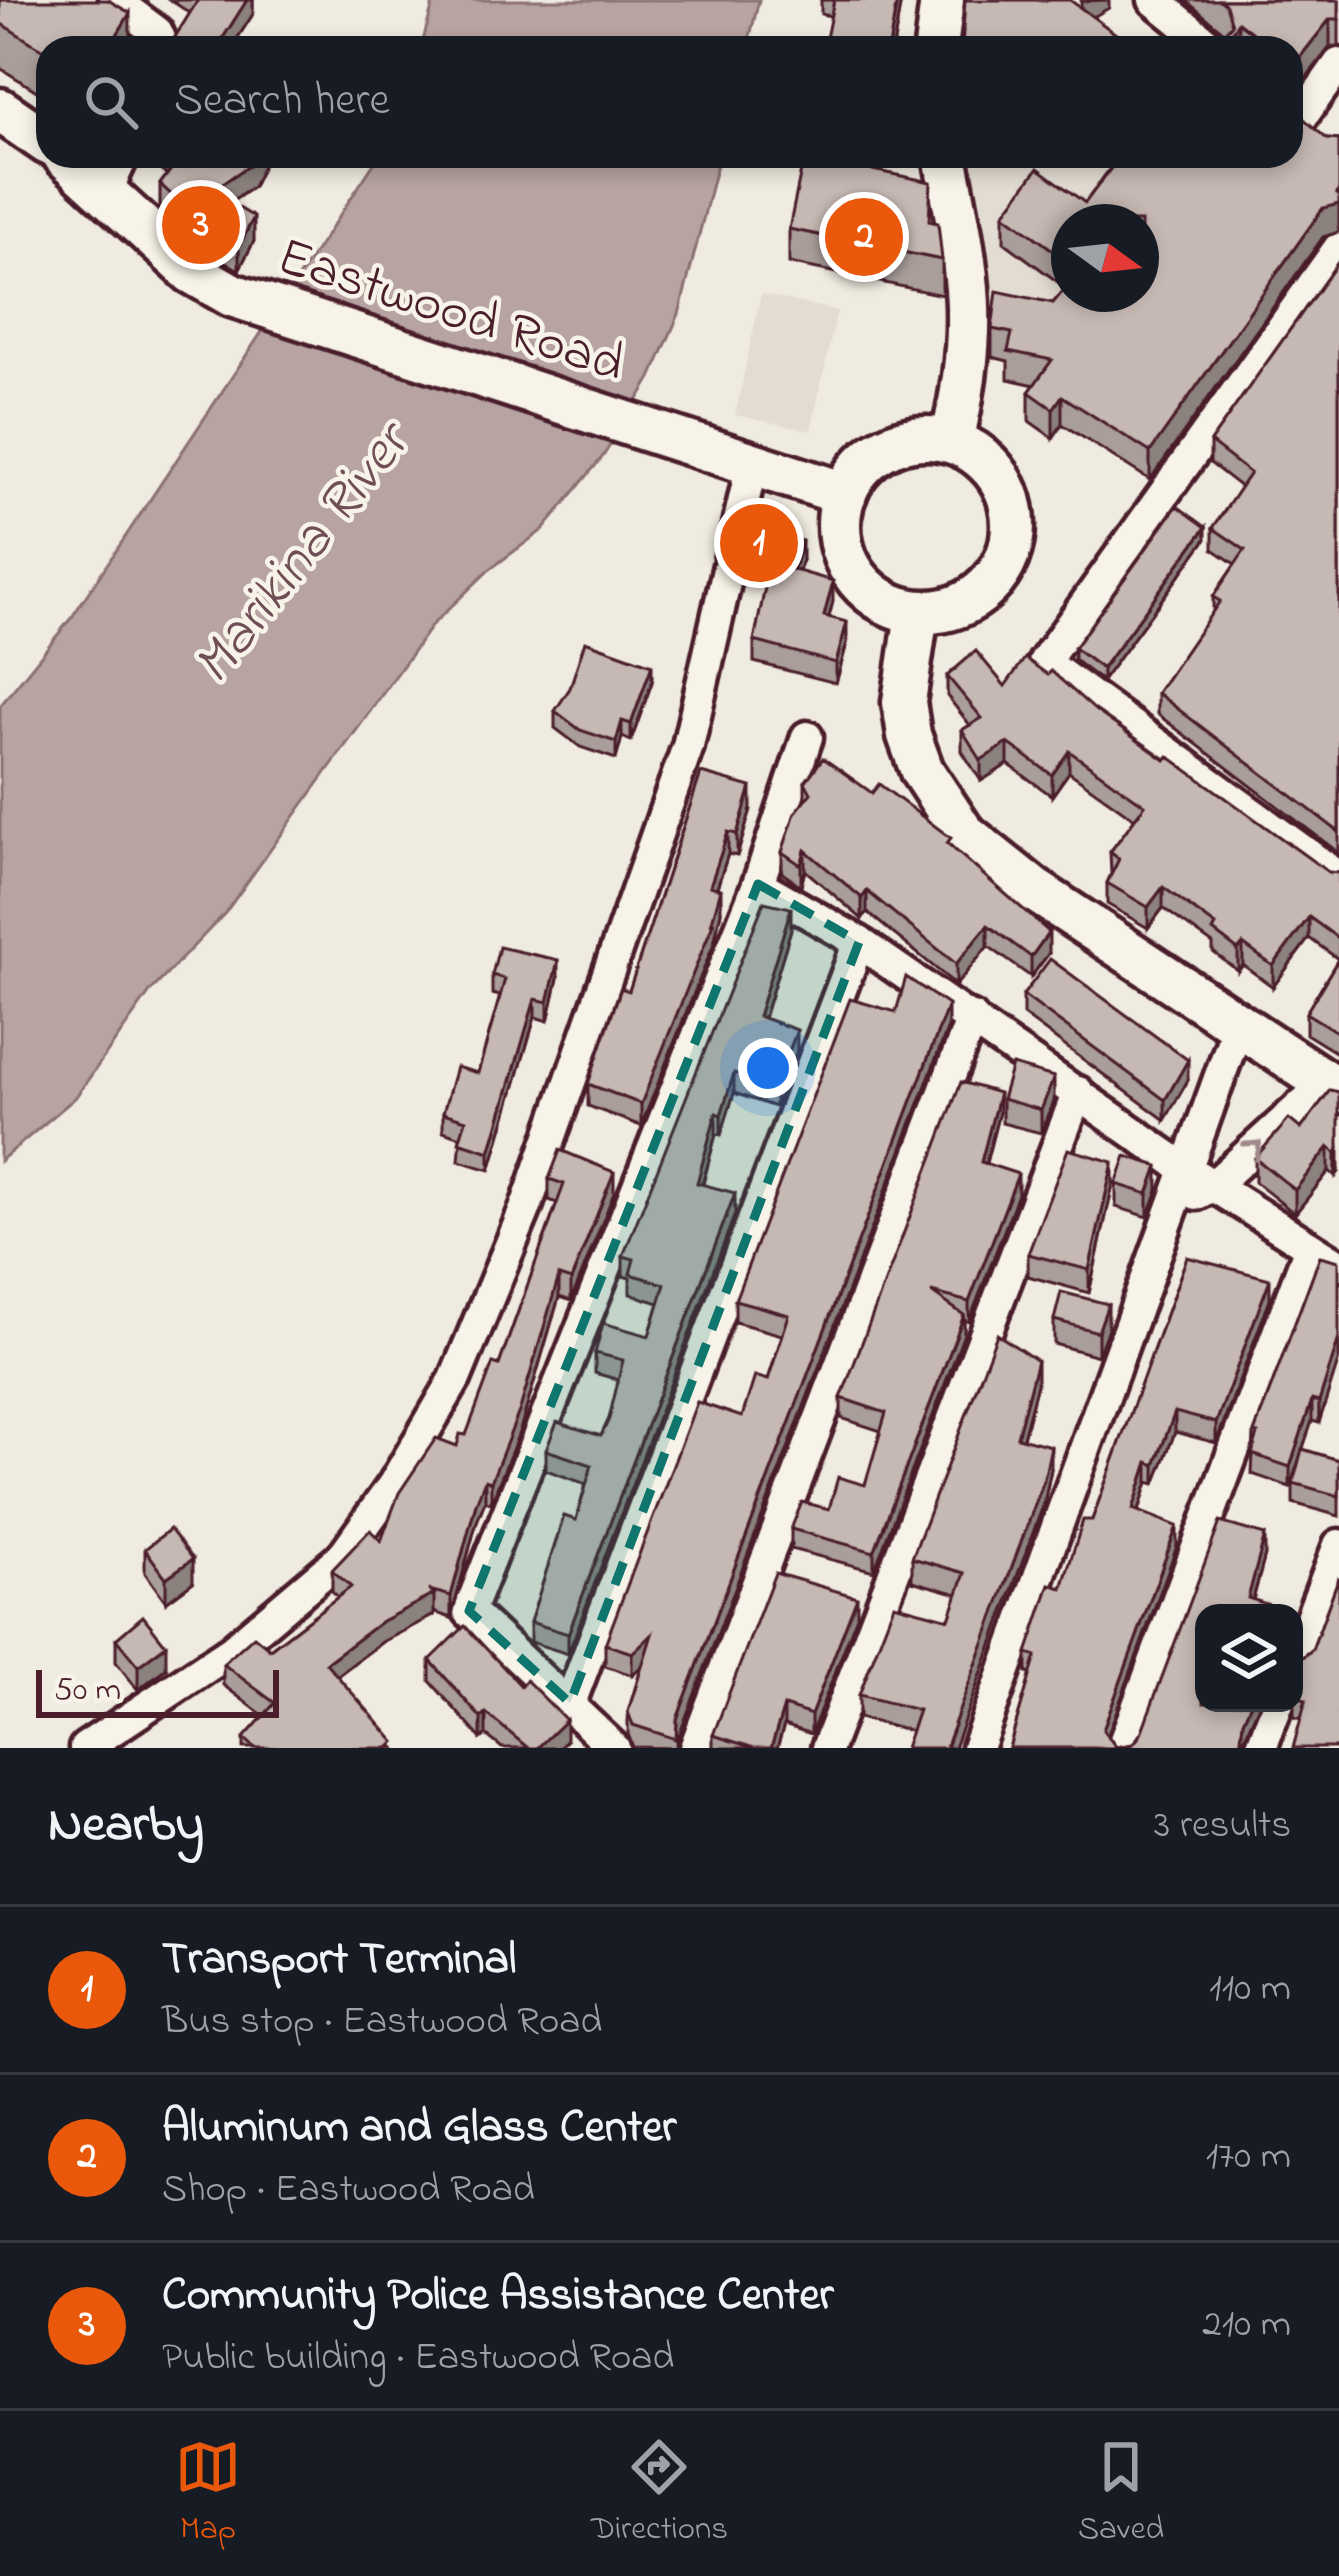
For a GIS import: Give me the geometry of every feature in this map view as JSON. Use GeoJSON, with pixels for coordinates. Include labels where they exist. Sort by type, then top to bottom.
{"type":"FeatureCollection","features":[{"type":"Feature","properties":{"kind":"main road"},"geometry":{"type":"LineString","coordinates":[[938,36],[942,0]]}},
{"type":"Feature","properties":{"kind":"main road"},"geometry":{"type":"LineString","coordinates":[[0,110],[36,135]]}},
{"type":"Feature","properties":{"kind":"main road"},"geometry":{"type":"LineString","coordinates":[[947,168],[972,308],[971,348],[952,441]]}},
{"type":"Feature","properties":{"kind":"main road","name":"Eastwood Road"},"geometry":{"type":"LineString","coordinates":[[115,174],[192,272],[254,303],[844,494]]}},
{"type":"Feature","properties":{"kind":"main road"},"geometry":{"type":"LineString","coordinates":[[908,439],[952,441],[990,464],[1003,482],[1011,503],[1011,548],[1003,568],[971,600],[917,613],[882,601],[849,566],[841,542],[844,494],[869,458],[888,446],[908,439]]}},
{"type":"Feature","properties":{"kind":"main road"},"geometry":{"type":"LineString","coordinates":[[917,613],[907,719],[922,771],[942,807],[991,858],[1333,1087]]}},
{"type":"Feature","properties":{"kind":"street"},"geometry":{"type":"LineString","coordinates":[[114,0],[160,36]]}},
{"type":"Feature","properties":{"kind":"street"},"geometry":{"type":"LineString","coordinates":[[1154,0],[1198,36]]}},
{"type":"Feature","properties":{"kind":"street"},"geometry":{"type":"LineString","coordinates":[[1303,106],[1339,64]]}},
{"type":"Feature","properties":{"kind":"street"},"geometry":{"type":"LineString","coordinates":[[1303,120],[1326,141]]}},
{"type":"Feature","properties":{"kind":"street"},"geometry":{"type":"LineString","coordinates":[[1339,248],[1328,292],[1044,662],[1339,877]]}},
{"type":"Feature","properties":{"kind":"street"},"geometry":{"type":"LineString","coordinates":[[85,1748],[232,1650],[342,1557],[393,1485],[455,1378],[526,1207],[688,746],[752,464]]}},
{"type":"Feature","properties":{"kind":"street"},"geometry":{"type":"LineString","coordinates":[[614,1748],[469,1611],[758,884],[807,737]]}},
{"type":"Feature","properties":{"kind":"street"},"geometry":{"type":"LineString","coordinates":[[758,884],[859,942],[1183,1167],[1339,1265]]}},
{"type":"Feature","properties":{"kind":"street"},"geometry":{"type":"LineString","coordinates":[[570,1703],[859,942]]}},
{"type":"Feature","properties":{"kind":"street"},"geometry":{"type":"LineString","coordinates":[[695,1748],[972,1018]]}},
{"type":"Feature","properties":{"kind":"street"},"geometry":{"type":"LineString","coordinates":[[976,1748],[1175,1205],[1183,1167],[1238,1026]]}},
{"type":"Feature","properties":{"kind":"street"},"geometry":{"type":"LineString","coordinates":[[1175,1205],[1214,1185],[1333,1087]]}},
{"type":"Feature","properties":{"kind":"street"},"geometry":{"type":"LineString","coordinates":[[826,1748],[1078,1092]]}},
{"type":"Feature","properties":{"kind":"street"},"geometry":{"type":"LineString","coordinates":[[1122,1748],[1310,1247]]}},
{"type":"Feature","properties":{"kind":"street"},"geometry":{"type":"LineString","coordinates":[[1303,1639],[1339,1545]]}},
{"type":"Feature","properties":{"kind":"street"},"geometry":{"type":"LineString","coordinates":[[1261,1748],[1275,1712]]}},
{"type":"Feature","properties":{"kind":"highlighted area"},"geometry":{"type":"Polygon","coordinates":[[[758,884],[859,942],[570,1703],[469,1611],[758,884]]]}},
{"type":"Feature","properties":{"kind":"shaded area"},"geometry":{"type":"Polygon","coordinates":[[[962,168],[1206,168],[1159,207],[1051,204],[1051,304],[997,312],[962,168]]]}},
{"type":"Feature","properties":{"kind":"shaded area"},"geometry":{"type":"Polygon","coordinates":[[[761,294],[837,311],[811,431],[735,415],[761,294]]]}},
{"type":"Feature","properties":{"kind":"water"},"geometry":{"type":"Polygon","coordinates":[[[434,0],[759,0],[750,36],[424,36],[434,0]]]}},
{"type":"Feature","properties":{"kind":"water","name":"Marikina River"},"geometry":{"type":"Polygon","coordinates":[[[371,168],[716,168],[679,314],[651,378],[604,455],[544,529],[489,570],[432,625],[225,913],[150,992],[75,1098],[0,1161],[0,706],[72,617],[371,168]]]}},
{"type":"Feature","properties":{"kind":"building"},"geometry":{"type":"Polygon","coordinates":[[[0,0],[108,0],[130,13],[116,36],[36,36],[36,46],[0,23],[0,0]]]}},
{"type":"Feature","properties":{"kind":"building"},"geometry":{"type":"Polygon","coordinates":[[[198,0],[247,0],[224,36],[176,36],[198,0]]]}},
{"type":"Feature","properties":{"kind":"building"},"geometry":{"type":"Polygon","coordinates":[[[834,0],[897,0],[891,36],[826,36],[834,0]]]}},
{"type":"Feature","properties":{"kind":"building"},"geometry":{"type":"Polygon","coordinates":[[[965,0],[1070,0],[1119,36],[963,36],[965,0]]]}},
{"type":"Feature","properties":{"kind":"building"},"geometry":{"type":"Polygon","coordinates":[[[1220,0],[1339,0],[1339,19],[1330,19],[1303,53],[1303,36],[1256,36],[1238,22],[1230,36],[1221,36],[1232,24],[1220,0]]]}},
{"type":"Feature","properties":{"kind":"building"},"geometry":{"type":"Polygon","coordinates":[[[1303,118],[1327,139],[1339,140],[1339,204],[1323,208],[1150,452],[1062,396],[1053,409],[1029,392],[1052,360],[1008,351],[1012,333],[992,329],[997,291],[1051,303],[1051,312],[1159,312],[1159,204],[1051,204],[1051,249],[1004,214],[1038,168],[1085,203],[1111,168],[1303,168],[1303,118]]]}},
{"type":"Feature","properties":{"kind":"building"},"geometry":{"type":"Polygon","coordinates":[[[172,168],[246,168],[211,191],[254,217],[239,246],[207,228],[160,184],[172,168]]]}},
{"type":"Feature","properties":{"kind":"building"},"geometry":{"type":"Polygon","coordinates":[[[802,168],[863,168],[931,182],[929,221],[938,223],[942,260],[789,229],[802,168]]]}},
{"type":"Feature","properties":{"kind":"building"},"geometry":{"type":"Polygon","coordinates":[[[1339,261],[1339,832],[1157,693],[1220,601],[1213,597],[1245,550],[1213,528],[1250,473],[1210,442],[1339,261]]]}},
{"type":"Feature","properties":{"kind":"building"},"geometry":{"type":"Polygon","coordinates":[[[1177,506],[1206,527],[1102,669],[1074,648],[1177,506]]]}},
{"type":"Feature","properties":{"kind":"building"},"geometry":{"type":"Polygon","coordinates":[[[753,527],[802,541],[794,568],[747,556],[753,527]]]}},
{"type":"Feature","properties":{"kind":"building"},"geometry":{"type":"Polygon","coordinates":[[[770,563],[833,581],[824,616],[847,622],[836,663],[754,641],[770,563]]]}},
{"type":"Feature","properties":{"kind":"building"},"geometry":{"type":"Polygon","coordinates":[[[585,641],[652,665],[631,724],[622,721],[616,742],[580,730],[555,711],[570,688],[585,641]]]}},
{"type":"Feature","properties":{"kind":"building"},"geometry":{"type":"Polygon","coordinates":[[[976,651],[1005,686],[1025,658],[1048,675],[1051,671],[1095,710],[1165,760],[1168,756],[1328,872],[1339,873],[1339,939],[1309,917],[1273,966],[1243,944],[1238,950],[1213,931],[1216,926],[1163,887],[1148,907],[1107,883],[1119,859],[1110,852],[1145,805],[1069,751],[1052,775],[1008,743],[981,760],[962,730],[982,718],[947,676],[976,651]]]}},
{"type":"Feature","properties":{"kind":"building"},"geometry":{"type":"Polygon","coordinates":[[[823,758],[872,793],[879,784],[951,838],[947,843],[1049,932],[1031,957],[988,925],[956,964],[867,891],[862,898],[805,850],[801,865],[782,852],[795,813],[811,793],[805,782],[823,758]]]}},
{"type":"Feature","properties":{"kind":"building"},"geometry":{"type":"Polygon","coordinates":[[[701,773],[751,787],[737,834],[728,832],[710,886],[721,889],[711,925],[714,921],[641,1104],[588,1084],[621,988],[629,991],[701,773]]]}},
{"type":"Feature","properties":{"kind":"building"},"geometry":{"type":"Polygon","coordinates":[[[764,902],[791,908],[758,1016],[797,1030],[775,1087],[734,1073],[721,1115],[716,1113],[697,1183],[735,1193],[568,1634],[530,1622],[564,1516],[576,1520],[592,1465],[546,1450],[557,1422],[601,1436],[609,1419],[623,1360],[595,1353],[603,1323],[649,1336],[665,1284],[630,1274],[634,1259],[623,1256],[764,902]]]}},
{"type":"Feature","properties":{"kind":"building"},"geometry":{"type":"Polygon","coordinates":[[[499,947],[558,960],[548,1002],[535,999],[490,1152],[459,1142],[466,1120],[443,1113],[456,1067],[478,1073],[505,979],[492,975],[499,947]]]}},
{"type":"Feature","properties":{"kind":"building"},"geometry":{"type":"Polygon","coordinates":[[[1339,958],[1339,1028],[1337,1032],[1306,1013],[1339,958]]]}},
{"type":"Feature","properties":{"kind":"building"},"geometry":{"type":"Polygon","coordinates":[[[1050,959],[1188,1060],[1165,1100],[1023,995],[1050,959]]]}},
{"type":"Feature","properties":{"kind":"building"},"geometry":{"type":"Polygon","coordinates":[[[906,977],[948,1005],[677,1719],[676,1739],[633,1725],[628,1712],[652,1634],[632,1653],[605,1644],[697,1402],[742,1417],[755,1376],[768,1380],[789,1315],[735,1300],[850,999],[896,1012],[906,977]]]}},
{"type":"Feature","properties":{"kind":"building"},"geometry":{"type":"Polygon","coordinates":[[[1012,1065],[1054,1077],[1041,1110],[1002,1099],[1012,1065]]]}},
{"type":"Feature","properties":{"kind":"building"},"geometry":{"type":"Polygon","coordinates":[[[961,1082],[999,1093],[981,1162],[1018,1174],[969,1302],[931,1292],[964,1315],[874,1552],[791,1529],[802,1502],[829,1509],[838,1477],[865,1485],[886,1413],[841,1398],[961,1082]]]}},
{"type":"Feature","properties":{"kind":"building"},"geometry":{"type":"Polygon","coordinates":[[[1330,1090],[1339,1092],[1339,1149],[1336,1153],[1329,1147],[1295,1190],[1255,1158],[1289,1119],[1301,1129],[1330,1090]]]}},
{"type":"Feature","properties":{"kind":"building"},"geometry":{"type":"Polygon","coordinates":[[[1068,1149],[1113,1162],[1089,1270],[1028,1254],[1068,1149]]]}},
{"type":"Feature","properties":{"kind":"building"},"geometry":{"type":"Polygon","coordinates":[[[560,1150],[614,1172],[571,1280],[559,1276],[520,1409],[491,1482],[485,1480],[476,1503],[451,1596],[429,1590],[434,1594],[382,1621],[326,1663],[395,1742],[389,1748],[255,1748],[244,1738],[275,1703],[223,1664],[254,1636],[270,1649],[351,1587],[332,1570],[370,1530],[381,1541],[399,1493],[436,1438],[457,1446],[460,1434],[466,1435],[493,1363],[499,1365],[564,1184],[549,1179],[560,1150]]]}},
{"type":"Feature","properties":{"kind":"building"},"geometry":{"type":"Polygon","coordinates":[[[1126,1156],[1158,1166],[1148,1194],[1116,1184],[1126,1156]]]}},
{"type":"Feature","properties":{"kind":"building"},"geometry":{"type":"Polygon","coordinates":[[[1320,1256],[1339,1261],[1339,1338],[1319,1402],[1312,1400],[1290,1467],[1252,1454],[1258,1434],[1254,1433],[1320,1256]]]}},
{"type":"Feature","properties":{"kind":"building"},"geometry":{"type":"Polygon","coordinates":[[[1187,1257],[1270,1279],[1216,1423],[1175,1412],[1155,1465],[1148,1462],[1133,1509],[1177,1526],[1103,1730],[1116,1747],[1133,1744],[1140,1736],[1220,1522],[1265,1535],[1248,1598],[1266,1604],[1195,1604],[1195,1712],[1247,1712],[1240,1748],[1009,1748],[1036,1656],[1027,1653],[1050,1584],[1062,1588],[1083,1520],[1092,1520],[1187,1257]]]}},
{"type":"Feature","properties":{"kind":"building"},"geometry":{"type":"Polygon","coordinates":[[[1061,1292],[1108,1304],[1098,1332],[1054,1320],[1061,1292]]]}},
{"type":"Feature","properties":{"kind":"building"},"geometry":{"type":"Polygon","coordinates":[[[997,1334],[1037,1361],[1017,1437],[1051,1446],[1044,1480],[946,1746],[950,1748],[905,1748],[918,1710],[859,1695],[894,1604],[949,1619],[965,1573],[912,1558],[997,1334]]]}},
{"type":"Feature","properties":{"kind":"building"},"geometry":{"type":"Polygon","coordinates":[[[1302,1449],[1339,1460],[1339,1496],[1293,1483],[1302,1449]]]}},
{"type":"Feature","properties":{"kind":"building"},"geometry":{"type":"Polygon","coordinates":[[[170,1529],[193,1559],[166,1578],[145,1549],[170,1529]]]}},
{"type":"Feature","properties":{"kind":"building"},"geometry":{"type":"Polygon","coordinates":[[[775,1573],[857,1597],[811,1715],[784,1706],[771,1748],[754,1748],[713,1735],[775,1573]]]}},
{"type":"Feature","properties":{"kind":"building"},"geometry":{"type":"Polygon","coordinates":[[[1339,1577],[1339,1748],[1293,1748],[1306,1700],[1303,1657],[1312,1650],[1339,1577]]]}},
{"type":"Feature","properties":{"kind":"building"},"geometry":{"type":"Polygon","coordinates":[[[143,1616],[166,1645],[138,1666],[116,1639],[143,1616]]]}},
{"type":"Feature","properties":{"kind":"building"},"geometry":{"type":"Polygon","coordinates":[[[465,1626],[521,1686],[526,1680],[566,1720],[537,1748],[528,1748],[486,1713],[481,1718],[430,1660],[465,1626]]]}},
{"type":"Feature","properties":{"kind":"place","name":"Community Police Assistance Center"},"geometry":{"type":"Point","coordinates":[201,225]}},
{"type":"Feature","properties":{"kind":"place","name":"Aluminum and Glass Center"},"geometry":{"type":"Point","coordinates":[864,237]}},
{"type":"Feature","properties":{"kind":"place","name":"Transport Terminal"},"geometry":{"type":"Point","coordinates":[759,543]}}]}
